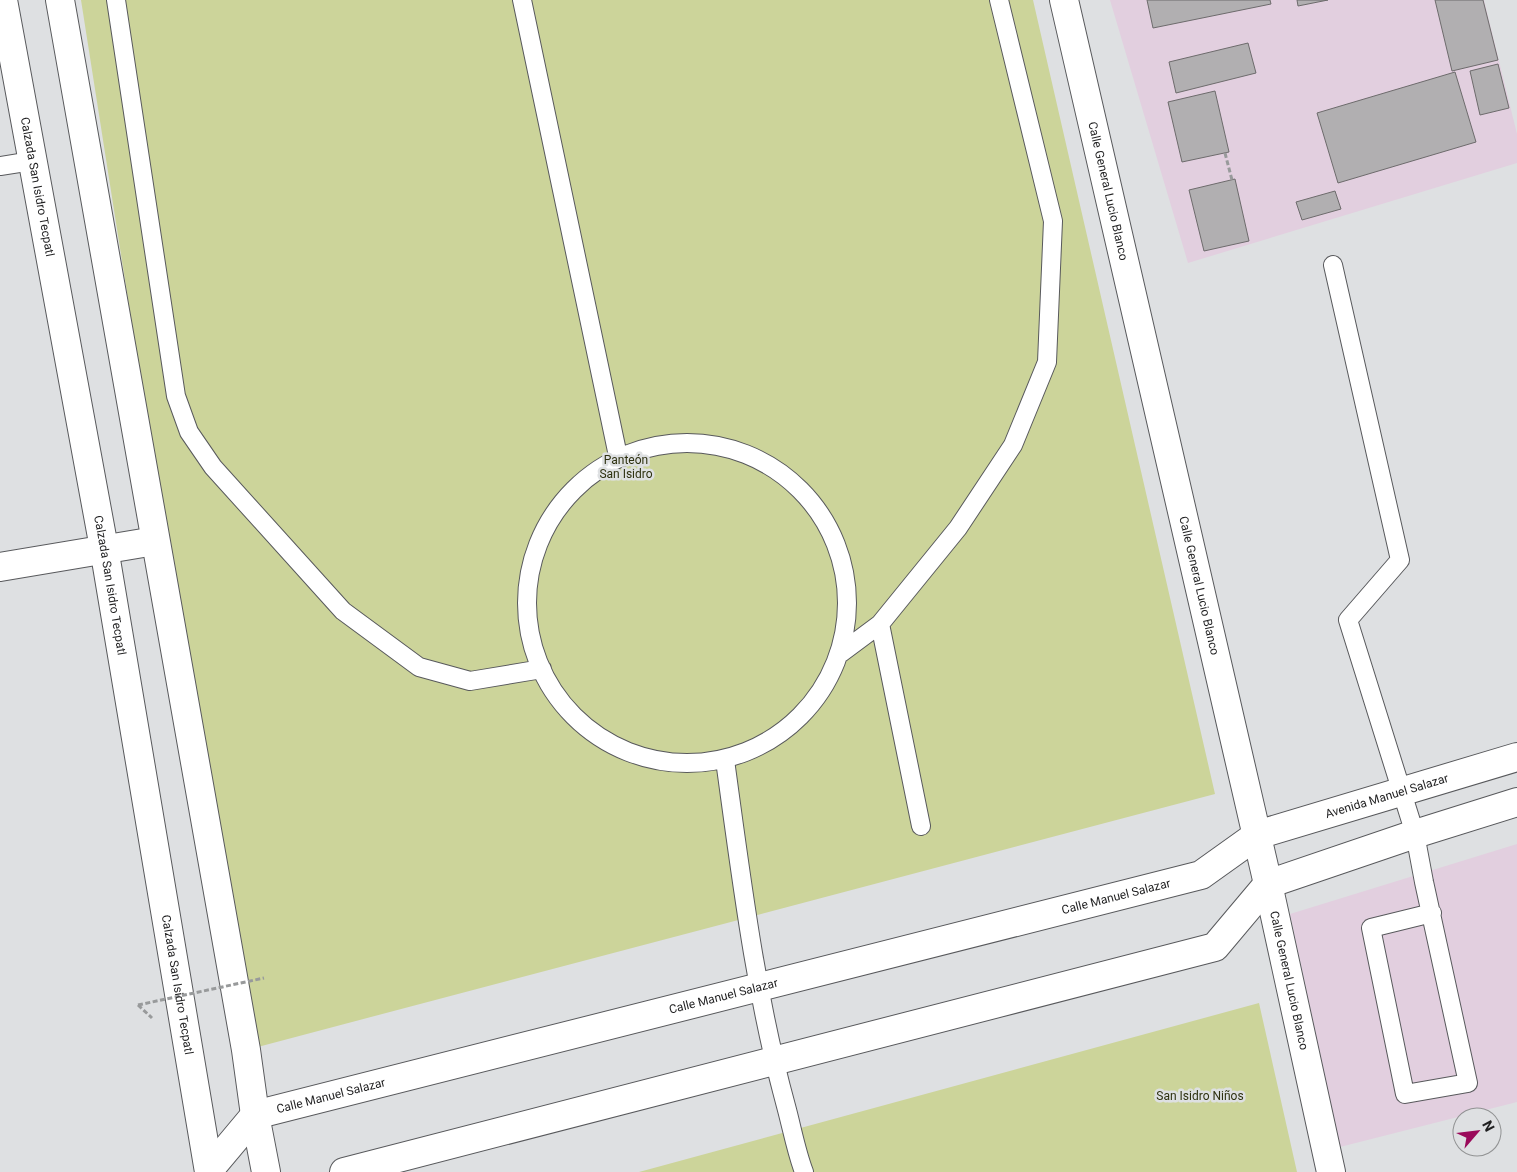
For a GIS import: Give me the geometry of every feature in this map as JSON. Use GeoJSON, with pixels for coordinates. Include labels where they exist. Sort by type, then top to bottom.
{"type":"FeatureCollection","features":[{"type":"Feature","properties":{"kind":"street","name":"Calzada San Isidro Tecpatl"},"geometry":{"type":"LineString","coordinates":[[3,0],[104,548],[208,1171]]}},
{"type":"Feature","properties":{"kind":"street"},"geometry":{"type":"LineString","coordinates":[[60,0],[246,1050],[254,1115],[266,1172]]}},
{"type":"Feature","properties":{"kind":"street","name":"Calle General Lucio Blanco"},"geometry":{"type":"LineString","coordinates":[[1064,0],[1257,835],[1331,1172]]}},
{"type":"Feature","properties":{"kind":"street"},"geometry":{"type":"LineString","coordinates":[[0,567],[104,548],[156,541]]}},
{"type":"Feature","properties":{"kind":"street","name":"Avenida Manuel Salazar"},"geometry":{"type":"LineString","coordinates":[[1257,835],[1517,757]]}},
{"type":"Feature","properties":{"kind":"street"},"geometry":{"type":"LineString","coordinates":[[344,1172],[1215,947],[1268,884],[1415,834],[1517,802]]}},
{"type":"Feature","properties":{"kind":"street","name":"Calle Manuel Salazar"},"geometry":{"type":"LineString","coordinates":[[254,1115],[1201,875],[1257,835]]}},
{"type":"Feature","properties":{"kind":"street"},"geometry":{"type":"LineString","coordinates":[[208,1171],[254,1115]]}},
{"type":"Feature","properties":{"kind":"lane"},"geometry":{"type":"LineString","coordinates":[[116,0],[176,396],[189,432],[213,467],[342,611],[419,667],[470,681],[542,669]]}},
{"type":"Feature","properties":{"kind":"lane"},"geometry":{"type":"LineString","coordinates":[[522,0],[618,456]]}},
{"type":"Feature","properties":{"kind":"lane"},"geometry":{"type":"LineString","coordinates":[[840,653],[880,624],[958,528],[1013,445],[1046,362],[1053,221],[999,0]]}},
{"type":"Feature","properties":{"kind":"lane"},"geometry":{"type":"LineString","coordinates":[[0,166],[32,161]]}},
{"type":"Feature","properties":{"kind":"lane"},"geometry":{"type":"LineString","coordinates":[[1333,265],[1400,560],[1348,620],[1415,834],[1432,913],[1468,1083],[1405,1094],[1371,928],[1432,913]]}},
{"type":"Feature","properties":{"kind":"lane"},"geometry":{"type":"LineString","coordinates":[[667,442],[719,444],[767,462],[809,498],[838,544],[848,599],[840,653],[815,702],[775,739],[725,760],[670,763],[617,748],[575,719],[544,677],[528,628],[528,576],[544,527],[575,486],[618,456],[667,442]]}},
{"type":"Feature","properties":{"kind":"lane"},"geometry":{"type":"LineString","coordinates":[[880,624],[921,826]]}},
{"type":"Feature","properties":{"kind":"lane"},"geometry":{"type":"LineString","coordinates":[[725,760],[758,987],[773,1061],[804,1172]]}},
{"type":"Feature","properties":{"kind":"path"},"geometry":{"type":"LineString","coordinates":[[1225,152],[1232,180]]}},
{"type":"Feature","properties":{"kind":"path"},"geometry":{"type":"LineString","coordinates":[[138,1005],[264,978]]}},
{"type":"Feature","properties":{"kind":"shaded area"},"geometry":{"type":"Polygon","coordinates":[[[1110,0],[1484,0],[1517,134],[1517,163],[1188,263],[1110,0]]]}},
{"type":"Feature","properties":{"kind":"shaded area"},"geometry":{"type":"Polygon","coordinates":[[[1517,844],[1517,1102],[1497,1107],[1452,1107],[1452,1119],[1340,1147],[1290,914],[1517,844]]]}},
{"type":"Feature","properties":{"kind":"green space","name":"Panteón San Isidro"},"geometry":{"type":"Polygon","coordinates":[[[81,0],[1033,0],[1215,794],[246,1050],[81,0]]]}},
{"type":"Feature","properties":{"kind":"green space","name":"San Isidro Niños"},"geometry":{"type":"Polygon","coordinates":[[[1259,1003],[1297,1172],[639,1172],[1259,1003]]]}},
{"type":"Feature","properties":{"kind":"building"},"geometry":{"type":"Polygon","coordinates":[[[1147,0],[1270,0],[1271,4],[1153,28],[1147,0]]]}},
{"type":"Feature","properties":{"kind":"building"},"geometry":{"type":"Polygon","coordinates":[[[1297,0],[1328,0],[1298,6],[1297,0]]]}},
{"type":"Feature","properties":{"kind":"building"},"geometry":{"type":"Polygon","coordinates":[[[1435,0],[1483,0],[1498,60],[1452,71],[1435,0]]]}},
{"type":"Feature","properties":{"kind":"building"},"geometry":{"type":"Polygon","coordinates":[[[1248,43],[1256,73],[1176,93],[1169,62],[1248,43]]]}},
{"type":"Feature","properties":{"kind":"building"},"geometry":{"type":"Polygon","coordinates":[[[1498,64],[1509,108],[1480,115],[1470,71],[1498,64]]]}},
{"type":"Feature","properties":{"kind":"building"},"geometry":{"type":"Polygon","coordinates":[[[1455,72],[1476,142],[1338,183],[1317,113],[1455,72]]]}},
{"type":"Feature","properties":{"kind":"building"},"geometry":{"type":"Polygon","coordinates":[[[1215,91],[1229,152],[1182,162],[1168,102],[1215,91]]]}},
{"type":"Feature","properties":{"kind":"building"},"geometry":{"type":"Polygon","coordinates":[[[1235,179],[1249,241],[1204,251],[1189,190],[1235,179]]]}},
{"type":"Feature","properties":{"kind":"building"},"geometry":{"type":"Polygon","coordinates":[[[1335,191],[1341,209],[1302,220],[1296,202],[1335,191]]]}}]}
